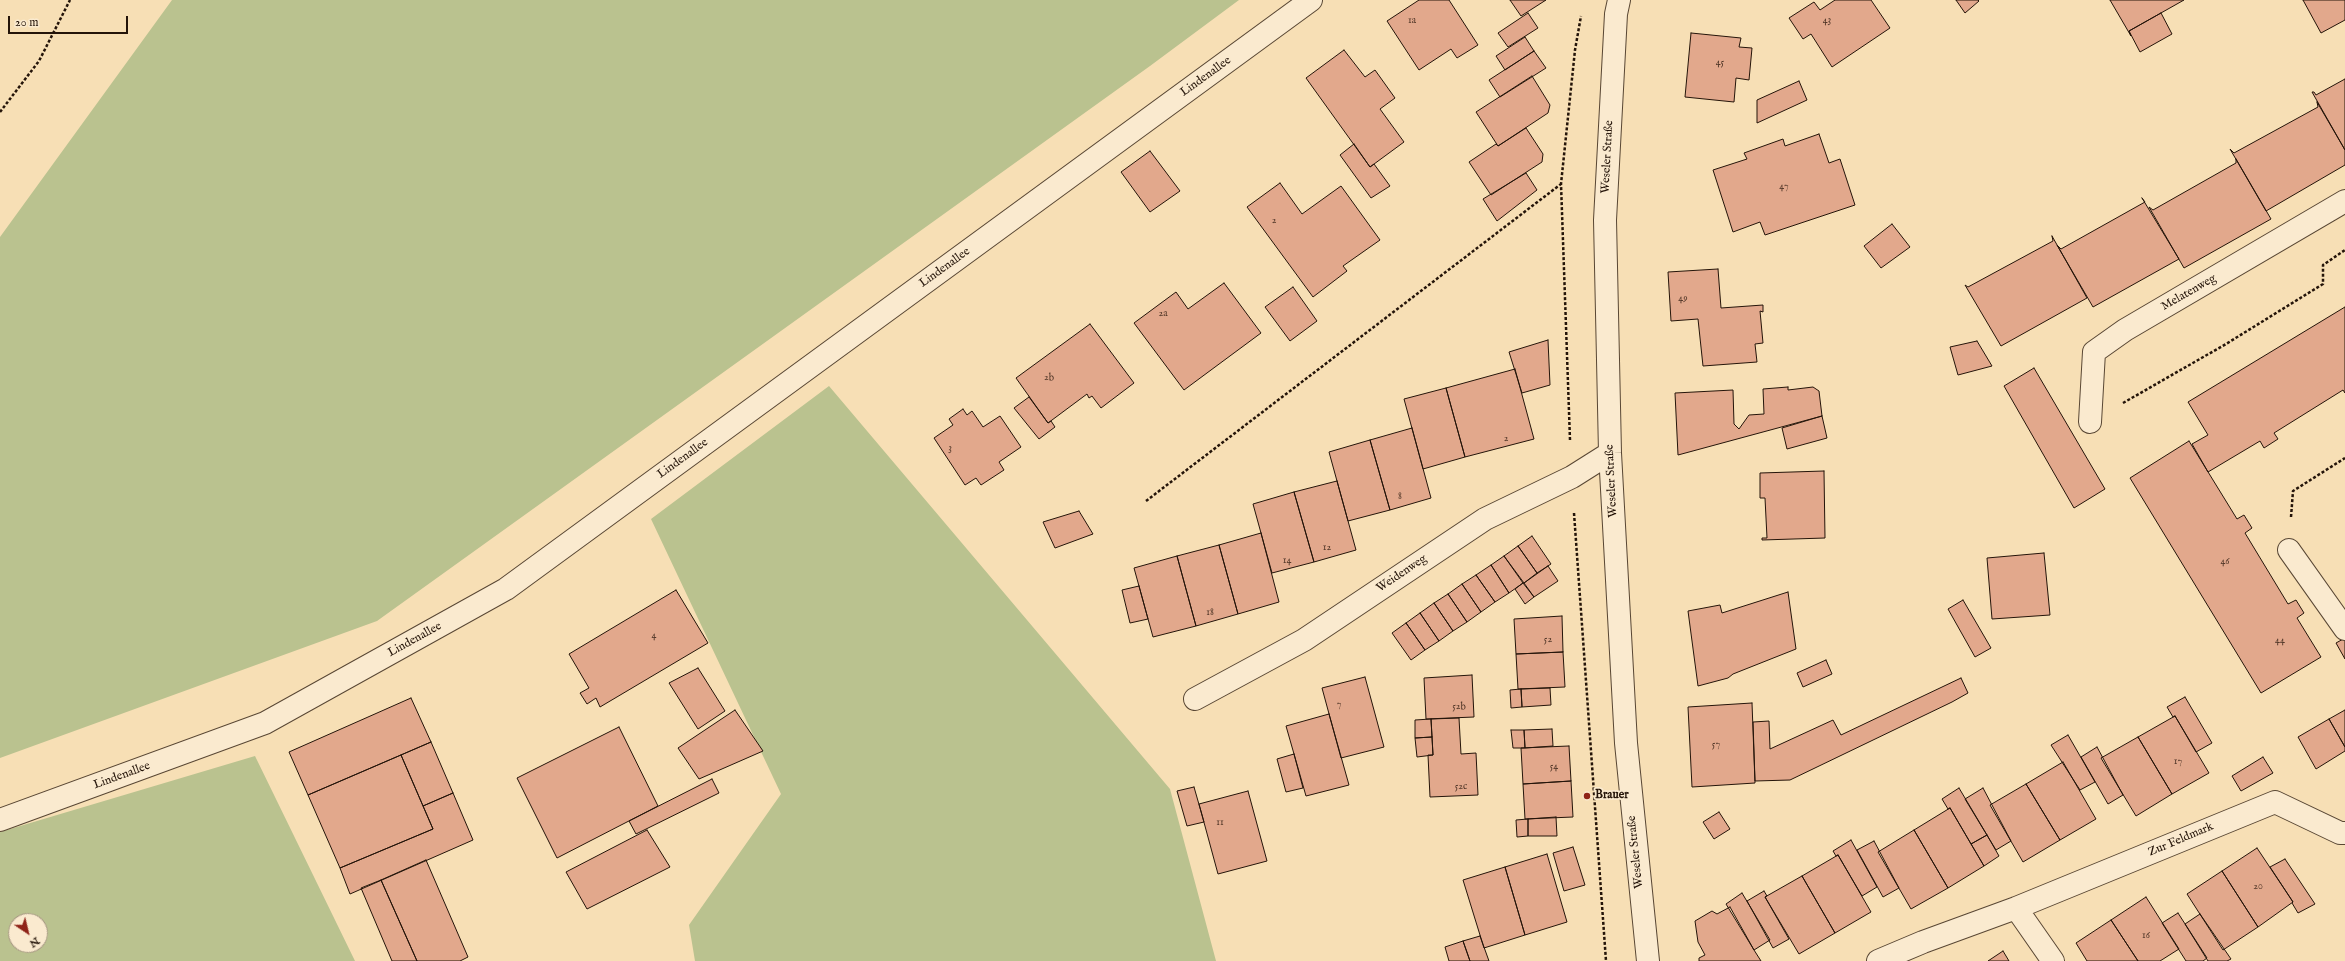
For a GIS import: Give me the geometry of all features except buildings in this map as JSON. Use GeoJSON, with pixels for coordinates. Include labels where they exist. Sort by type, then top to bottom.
{"type":"FeatureCollection","features":[{"type":"Feature","properties":{"kind":"street","name":"Lindenallee"},"geometry":{"type":"LineString","coordinates":[[0,820],[265,723],[506,589],[1311,0]]}},
{"type":"Feature","properties":{"kind":"street","name":"Weseler Straße"},"geometry":{"type":"LineString","coordinates":[[1619,0],[1616,14],[1605,220],[1610,453],[1626,743],[1644,959]]}},
{"type":"Feature","properties":{"kind":"street","name":"Melatenweg"},"geometry":{"type":"LineString","coordinates":[[2090,422],[2094,352],[2125,330],[2345,201]]}},
{"type":"Feature","properties":{"kind":"street","name":"Weidenweg"},"geometry":{"type":"LineString","coordinates":[[1195,699],[1304,640],[1485,519],[1572,477],[1610,453]]}},
{"type":"Feature","properties":{"kind":"street"},"geometry":{"type":"LineString","coordinates":[[2289,550],[2345,629]]}},
{"type":"Feature","properties":{"kind":"street","name":"Zur Feldmark"},"geometry":{"type":"LineString","coordinates":[[1878,961],[1923,942],[2016,908],[2275,802],[2340,833],[2345,833]]}},
{"type":"Feature","properties":{"kind":"street"},"geometry":{"type":"LineString","coordinates":[[2016,908],[2053,961]]}},
{"type":"Feature","properties":{"kind":"path"},"geometry":{"type":"LineString","coordinates":[[0,112],[39,60],[70,0]]}},
{"type":"Feature","properties":{"kind":"path"},"geometry":{"type":"LineString","coordinates":[[1146,500],[1561,184]]}},
{"type":"Feature","properties":{"kind":"path"},"geometry":{"type":"LineString","coordinates":[[2090,422],[2226,344],[2323,284],[2323,265],[2345,250]]}},
{"type":"Feature","properties":{"kind":"path"},"geometry":{"type":"LineString","coordinates":[[2289,550],[2294,491],[2345,458]]}},
{"type":"Feature","properties":{"kind":"green space"},"geometry":{"type":"Polygon","coordinates":[[[172,0],[1239,0],[1150,66],[377,621],[0,758],[0,237],[172,0]]]}},
{"type":"Feature","properties":{"kind":"green space"},"geometry":{"type":"Polygon","coordinates":[[[829,386],[1170,789],[1216,961],[695,961],[689,925],[781,794],[651,519],[829,386]]]}},
{"type":"Feature","properties":{"kind":"green space"},"geometry":{"type":"Polygon","coordinates":[[[255,756],[355,961],[0,961],[0,832],[255,756]]]}},
{"type":"Feature","properties":{"kind":"place","name":"Brauer"},"geometry":{"type":"Point","coordinates":[1587,796]}}]}
